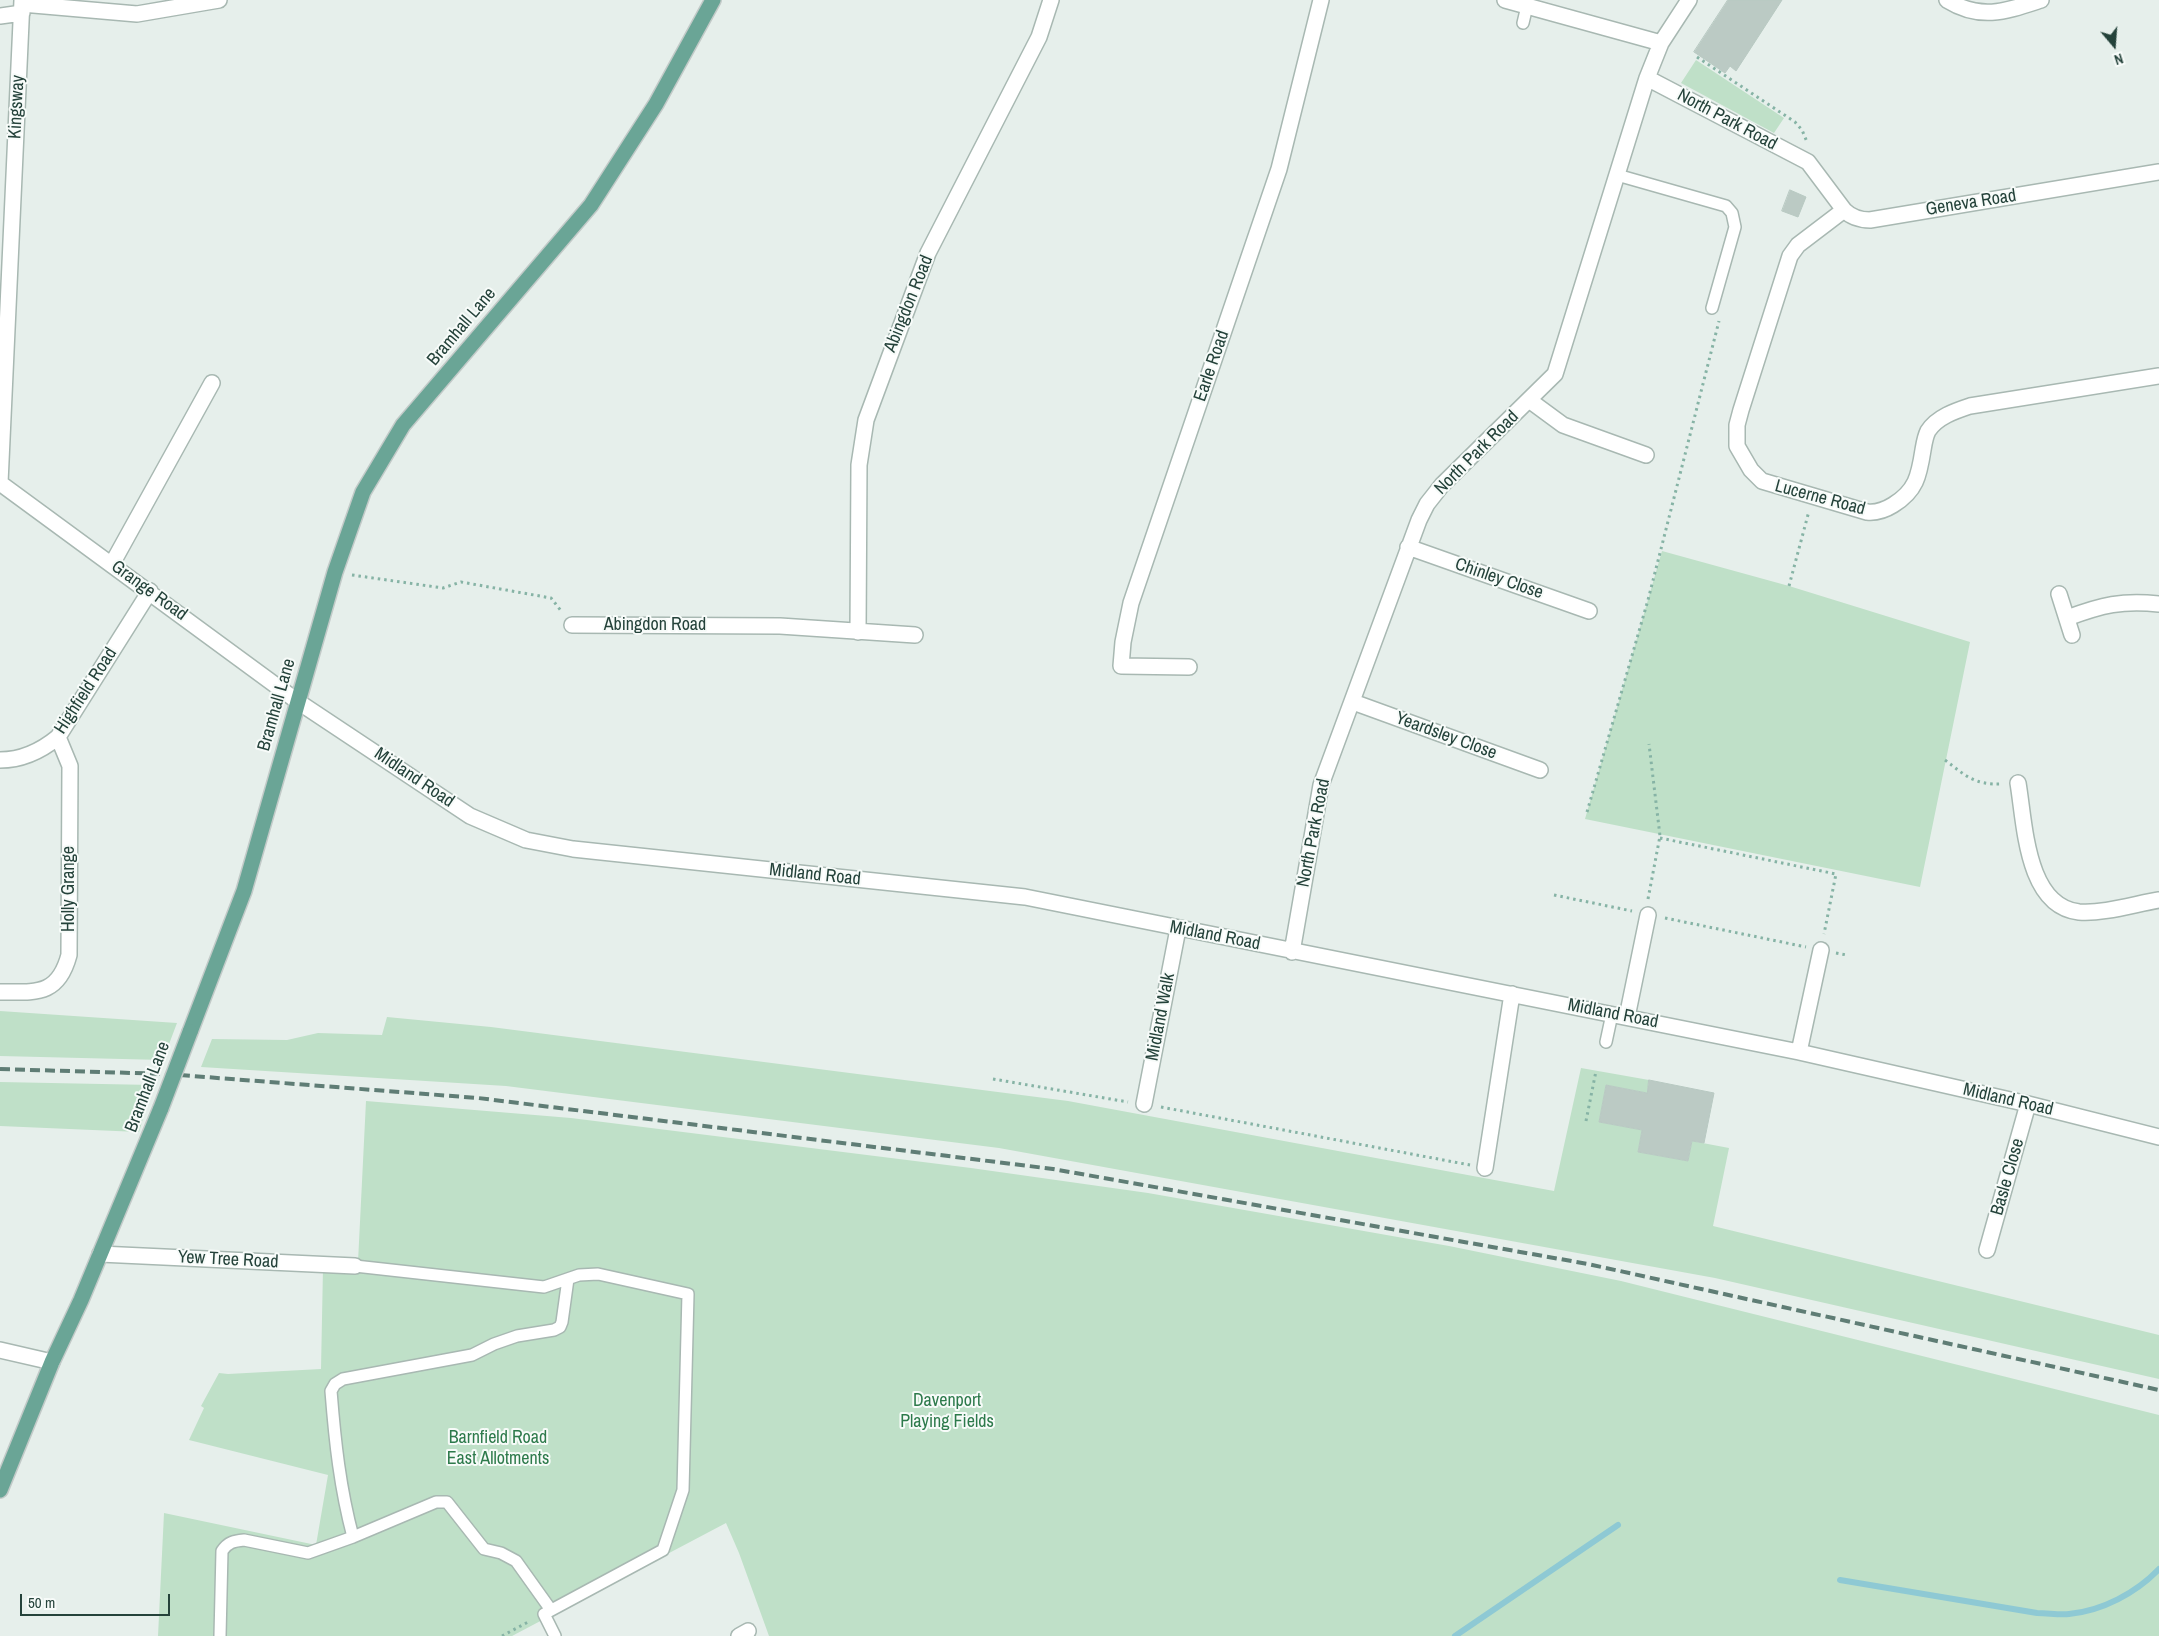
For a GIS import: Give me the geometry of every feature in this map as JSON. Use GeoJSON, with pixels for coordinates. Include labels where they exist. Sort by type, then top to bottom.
{"type":"FeatureCollection","features":[{"type":"Feature","properties":{"kind":"main road","name":"Bramhall Lane"},"geometry":{"type":"LineString","coordinates":[[0,1490],[52,1362],[100,1254],[161,1108],[244,891],[335,572],[363,492],[404,424],[591,205],[656,104],[713,0]]}},
{"type":"Feature","properties":{"kind":"street"},"geometry":{"type":"LineString","coordinates":[[0,16],[22,6],[137,14],[219,0]]}},
{"type":"Feature","properties":{"kind":"street","name":"Abingdon Road"},"geometry":{"type":"LineString","coordinates":[[858,632],[859,465],[866,420],[928,253],[1040,37],[1051,0]]}},
{"type":"Feature","properties":{"kind":"street","name":"Earle Road"},"geometry":{"type":"LineString","coordinates":[[1189,667],[1121,666],[1123,642],[1131,603],[1279,169],[1321,0]]}},
{"type":"Feature","properties":{"kind":"street"},"geometry":{"type":"LineString","coordinates":[[1505,0],[1661,43]]}},
{"type":"Feature","properties":{"kind":"street","name":"North Park Road"},"geometry":{"type":"LineString","coordinates":[[1292,952],[1321,785],[1353,702],[1408,547],[1427,504],[1442,485],[1555,374],[1647,78],[1661,43],[1689,0]]}},
{"type":"Feature","properties":{"kind":"street"},"geometry":{"type":"LineString","coordinates":[[1947,0],[1971,11],[2004,12],[2041,0]]}},
{"type":"Feature","properties":{"kind":"street","name":"Kingsway"},"geometry":{"type":"LineString","coordinates":[[0,483],[22,6]]}},
{"type":"Feature","properties":{"kind":"street","name":"North Park Road"},"geometry":{"type":"LineString","coordinates":[[1647,78],[1812,168]]}},
{"type":"Feature","properties":{"kind":"street"},"geometry":{"type":"LineString","coordinates":[[1812,168],[1844,210]]}},
{"type":"Feature","properties":{"kind":"street","name":"Geneva Road"},"geometry":{"type":"LineString","coordinates":[[1844,210],[1856,217],[1870,220],[2159,172]]}},
{"type":"Feature","properties":{"kind":"street"},"geometry":{"type":"LineString","coordinates":[[2138,176],[2149,178],[2159,183]]}},
{"type":"Feature","properties":{"kind":"street","name":"Lucerne Road"},"geometry":{"type":"LineString","coordinates":[[1844,210],[1798,245],[1790,256],[1737,425],[1736,440],[1739,452],[1750,470],[1767,484],[1867,512],[1880,511],[1901,500],[1911,491],[1921,464],[1925,437],[1935,423],[1946,416],[1970,406],[2159,376]]}},
{"type":"Feature","properties":{"kind":"street"},"geometry":{"type":"LineString","coordinates":[[112,564],[212,383]]}},
{"type":"Feature","properties":{"kind":"street"},"geometry":{"type":"LineString","coordinates":[[1530,400],[1563,425],[1646,455]]}},
{"type":"Feature","properties":{"kind":"street","name":"Grange Road"},"geometry":{"type":"LineString","coordinates":[[0,483],[150,591],[297,701]]}},
{"type":"Feature","properties":{"kind":"street","name":"Chinley Close"},"geometry":{"type":"LineString","coordinates":[[1408,547],[1589,611]]}},
{"type":"Feature","properties":{"kind":"street","name":"Highfield Road"},"geometry":{"type":"LineString","coordinates":[[0,760],[24,757],[47,746],[58,737],[150,591]]}},
{"type":"Feature","properties":{"kind":"street"},"geometry":{"type":"LineString","coordinates":[[2059,594],[2072,635]]}},
{"type":"Feature","properties":{"kind":"street"},"geometry":{"type":"LineString","coordinates":[[2067,618],[2116,603],[2133,601],[2159,604]]}},
{"type":"Feature","properties":{"kind":"street","name":"Abingdon Road"},"geometry":{"type":"LineString","coordinates":[[572,625],[780,626],[915,635]]}},
{"type":"Feature","properties":{"kind":"street","name":"Midland Road"},"geometry":{"type":"LineString","coordinates":[[297,701],[470,816],[526,840],[573,849],[1025,897],[1292,952],[1799,1052],[2028,1104],[2159,1137]]}},
{"type":"Feature","properties":{"kind":"street","name":"Yeardsley Close"},"geometry":{"type":"LineString","coordinates":[[1353,702],[1540,770]]}},
{"type":"Feature","properties":{"kind":"street","name":"Holly Grange"},"geometry":{"type":"LineString","coordinates":[[0,992],[35,992],[47,988],[64,971],[68,955],[70,766],[58,737]]}},
{"type":"Feature","properties":{"kind":"street"},"geometry":{"type":"LineString","coordinates":[[2018,783],[2034,870],[2042,886],[2056,903],[2071,910],[2091,912],[2159,900]]}},
{"type":"Feature","properties":{"kind":"street"},"geometry":{"type":"LineString","coordinates":[[1628,1017],[1646,914]]}},
{"type":"Feature","properties":{"kind":"street","name":"Midland Walk"},"geometry":{"type":"LineString","coordinates":[[1144,1104],[1178,929]]}},
{"type":"Feature","properties":{"kind":"street"},"geometry":{"type":"LineString","coordinates":[[1799,1052],[1821,950]]}},
{"type":"Feature","properties":{"kind":"street"},"geometry":{"type":"LineString","coordinates":[[1485,1168],[1512,994]]}},
{"type":"Feature","properties":{"kind":"street","name":"Basle Close"},"geometry":{"type":"LineString","coordinates":[[1987,1250],[2028,1104]]}},
{"type":"Feature","properties":{"kind":"street","name":"Yew Tree Road"},"geometry":{"type":"LineString","coordinates":[[100,1254],[355,1266]]}},
{"type":"Feature","properties":{"kind":"street"},"geometry":{"type":"LineString","coordinates":[[0,1350],[52,1362]]}},
{"type":"Feature","properties":{"kind":"lane"},"geometry":{"type":"LineString","coordinates":[[1523,22],[1527,6]]}},
{"type":"Feature","properties":{"kind":"lane"},"geometry":{"type":"LineString","coordinates":[[1617,174],[1726,206],[1731,210],[1735,227],[1712,308]]}},
{"type":"Feature","properties":{"kind":"lane"},"geometry":{"type":"LineString","coordinates":[[1606,1042],[1612,1014]]}},
{"type":"Feature","properties":{"kind":"lane"},"geometry":{"type":"LineString","coordinates":[[355,1266],[544,1287],[579,1274],[598,1274],[688,1294],[683,1490],[663,1550],[548,1612]]}},
{"type":"Feature","properties":{"kind":"lane"},"geometry":{"type":"LineString","coordinates":[[353,1537],[343,1497],[335,1448],[330,1391],[332,1386],[343,1379],[472,1355],[494,1344],[517,1336],[554,1330],[560,1327],[562,1322],[568,1279]]}},
{"type":"Feature","properties":{"kind":"lane"},"geometry":{"type":"LineString","coordinates":[[220,1636],[222,1551],[227,1545],[234,1541],[244,1540],[308,1553],[353,1537],[436,1502],[447,1502],[484,1549],[501,1553],[516,1560],[548,1612],[554,1636]]}},
{"type":"Feature","properties":{"kind":"path"},"geometry":{"type":"LineString","coordinates":[[1697,57],[1799,126],[1806,140],[1812,168]]}},
{"type":"Feature","properties":{"kind":"path"},"geometry":{"type":"LineString","coordinates":[[1587,812],[1648,600],[1722,311],[1712,308]]}},
{"type":"Feature","properties":{"kind":"path"},"geometry":{"type":"LineString","coordinates":[[1790,586],[1813,496]]}},
{"type":"Feature","properties":{"kind":"path"},"geometry":{"type":"LineString","coordinates":[[335,572],[443,588],[461,582],[551,598],[572,625]]}},
{"type":"Feature","properties":{"kind":"path"},"geometry":{"type":"LineString","coordinates":[[1646,914],[1660,838],[1648,744]]}},
{"type":"Feature","properties":{"kind":"path"},"geometry":{"type":"LineString","coordinates":[[1945,760],[1969,779],[1977,782],[2018,783]]}},
{"type":"Feature","properties":{"kind":"path"},"geometry":{"type":"LineString","coordinates":[[1554,895],[1821,950],[1836,874],[1660,838]]}},
{"type":"Feature","properties":{"kind":"path"},"geometry":{"type":"LineString","coordinates":[[1586,1121],[1596,1071]]}},
{"type":"Feature","properties":{"kind":"path"},"geometry":{"type":"LineString","coordinates":[[993,1079],[1144,1104],[1485,1168]]}},
{"type":"Feature","properties":{"kind":"path"},"geometry":{"type":"LineString","coordinates":[[502,1636],[548,1612]]}},
{"type":"Feature","properties":{"kind":"green space"},"geometry":{"type":"Polygon","coordinates":[[[1696,60],[1784,118],[1774,133],[1681,83],[1696,60]]]}},
{"type":"Feature","properties":{"kind":"green space"},"geometry":{"type":"Polygon","coordinates":[[[1662,551],[1789,586],[1970,642],[1920,887],[1585,819],[1662,551]]]}},
{"type":"Feature","properties":{"kind":"green space"},"geometry":{"type":"Polygon","coordinates":[[[0,1011],[177,1023],[163,1060],[0,1056],[0,1011]]]}},
{"type":"Feature","properties":{"kind":"green space"},"geometry":{"type":"Polygon","coordinates":[[[387,1017],[491,1027],[1068,1101],[1554,1191],[1581,1068],[1649,1080],[1647,1093],[1606,1085],[1599,1122],[1642,1130],[1638,1152],[1688,1161],[1692,1141],[1729,1148],[1713,1226],[2159,1335],[2159,1379],[1715,1278],[999,1148],[506,1086],[201,1067],[212,1039],[287,1040],[318,1033],[382,1035],[387,1017]]]}},
{"type":"Feature","properties":{"kind":"green space"},"geometry":{"type":"Polygon","coordinates":[[[0,1082],[153,1085],[139,1132],[0,1126],[0,1082]]]}},
{"type":"Feature","properties":{"kind":"green space","name":"Davenport Playing Fields"},"geometry":{"type":"Polygon","coordinates":[[[366,1101],[571,1118],[971,1168],[1148,1193],[1449,1246],[1621,1281],[2159,1415],[2159,1636],[769,1636],[726,1523],[512,1636],[158,1636],[164,1513],[316,1545],[328,1475],[189,1440],[204,1408],[201,1406],[219,1373],[321,1369],[323,1268],[358,1262],[366,1101]]]}},
{"type":"Feature","properties":{"kind":"building"},"geometry":{"type":"Polygon","coordinates":[[[1728,0],[1782,0],[1736,71],[1730,66],[1725,73],[1694,52],[1728,0]]]}},
{"type":"Feature","properties":{"kind":"building"},"geometry":{"type":"Polygon","coordinates":[[[1790,190],[1806,197],[1798,217],[1782,211],[1790,190]]]}},
{"type":"Feature","properties":{"kind":"building"},"geometry":{"type":"Polygon","coordinates":[[[1649,1080],[1714,1093],[1704,1143],[1692,1141],[1688,1161],[1638,1152],[1642,1130],[1599,1122],[1606,1085],[1647,1093],[1649,1080]]]}},
{"type":"Feature","properties":{"kind":"waterway"},"geometry":{"type":"LineString","coordinates":[[1455,1636],[1618,1525]]}},
{"type":"Feature","properties":{"kind":"waterway"},"geometry":{"type":"LineString","coordinates":[[1840,1580],[2037,1613],[2065,1614],[2106,1605],[2140,1586],[2159,1569]]}},
{"type":"Feature","properties":{"kind":"railway"},"geometry":{"type":"LineString","coordinates":[[0,1069],[166,1074],[478,1098],[1053,1169],[1588,1264],[2159,1390]]}},
{"type":"Feature","properties":{"kind":"park label","name":"Barnfield Road East Allotments"},"geometry":{"type":"Point","coordinates":[498,1448]}}]}
